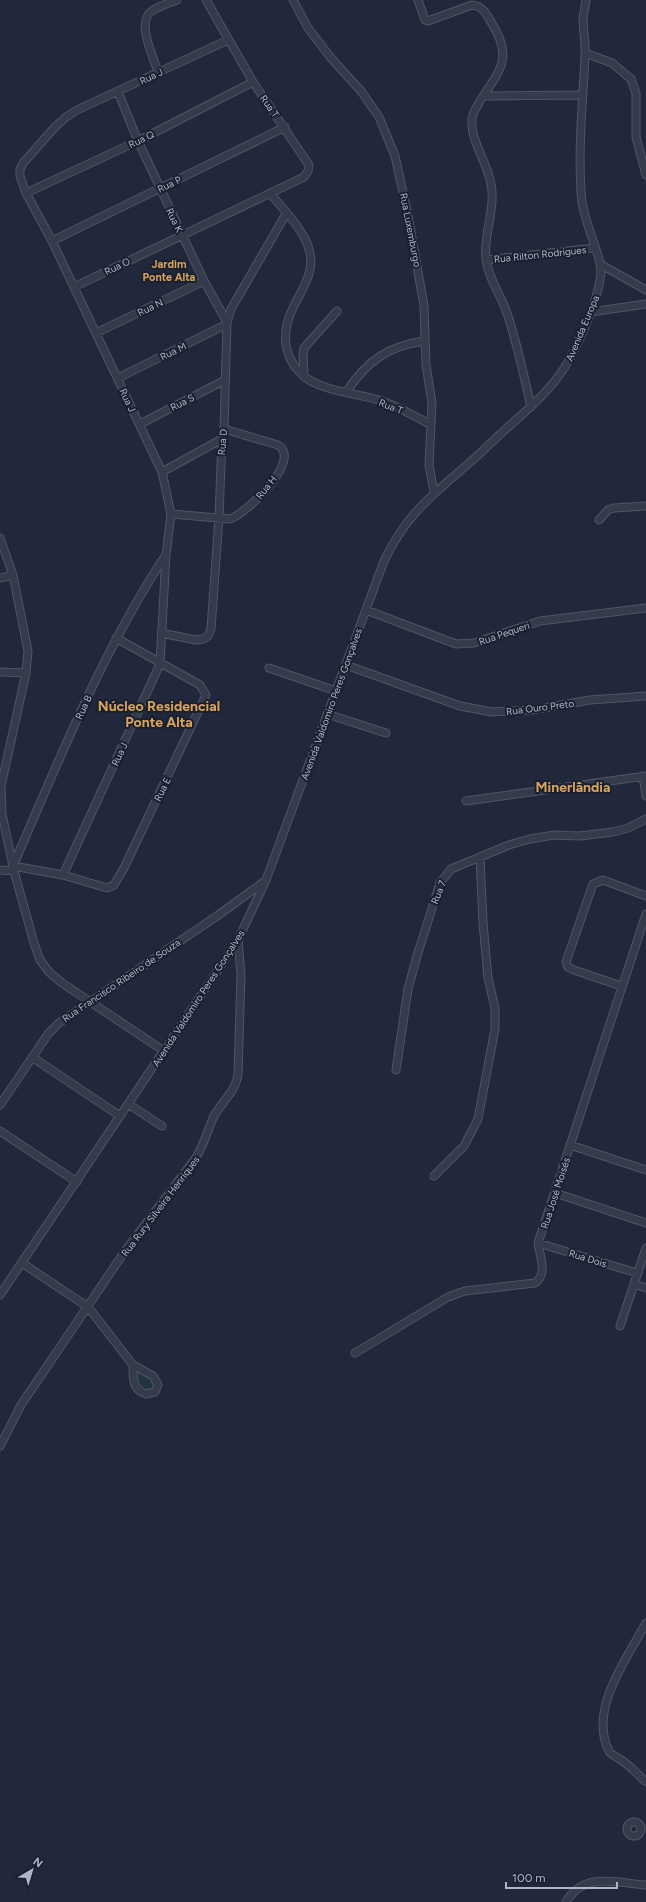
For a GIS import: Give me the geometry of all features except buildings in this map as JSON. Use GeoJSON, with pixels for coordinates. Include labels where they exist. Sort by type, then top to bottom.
{"type":"FeatureCollection","features":[{"type":"Feature","properties":{"kind":"street"},"geometry":{"type":"LineString","coordinates":[[158,72],[144,27],[146,17],[152,10],[177,0]]}},
{"type":"Feature","properties":{"kind":"street","name":"Rua T"},"geometry":{"type":"LineString","coordinates":[[182,234],[304,177],[308,171],[309,165],[285,127],[253,82],[206,0]]}},
{"type":"Feature","properties":{"kind":"street","name":"Rua Luxemburgo"},"geometry":{"type":"LineString","coordinates":[[292,0],[308,28],[331,58],[361,91],[379,117],[396,156],[422,291],[426,374],[432,403],[429,465],[434,492]]}},
{"type":"Feature","properties":{"kind":"street"},"geometry":{"type":"LineString","coordinates":[[418,0],[425,20],[428,21],[472,5],[478,6],[484,10],[497,31],[502,45],[503,62],[499,74],[476,108],[472,120],[473,132],[491,182],[493,196],[486,246],[486,260],[492,280],[506,312],[531,407]]}},
{"type":"Feature","properties":{"kind":"street","name":"Avenida Europa"},"geometry":{"type":"LineString","coordinates":[[384,561],[404,525],[434,492],[531,407],[562,373],[591,312],[598,289],[600,264],[594,248],[581,193],[582,95],[585,53],[583,20],[586,0]]}},
{"type":"Feature","properties":{"kind":"street","name":"Rua J"},"geometry":{"type":"LineString","coordinates":[[63,875],[160,664],[160,633],[166,555],[171,514],[162,472],[52,241],[26,192],[20,176],[20,169],[55,127],[77,110],[228,40]]}},
{"type":"Feature","properties":{"kind":"street"},"geometry":{"type":"LineString","coordinates":[[585,53],[612,63],[631,79],[636,93],[636,136],[646,176]]}},
{"type":"Feature","properties":{"kind":"street","name":"Rua Q"},"geometry":{"type":"LineString","coordinates":[[26,192],[138,141],[253,82]]}},
{"type":"Feature","properties":{"kind":"street","name":"Rua K"},"geometry":{"type":"LineString","coordinates":[[118,92],[138,141],[160,188],[204,281],[227,323]]}},
{"type":"Feature","properties":{"kind":"street"},"geometry":{"type":"LineString","coordinates":[[484,96],[582,95]]}},
{"type":"Feature","properties":{"kind":"street","name":"Rua P"},"geometry":{"type":"LineString","coordinates":[[52,241],[285,127]]}},
{"type":"Feature","properties":{"kind":"street","name":"Rua T"},"geometry":{"type":"LineString","coordinates":[[270,193],[304,236],[310,250],[311,263],[309,276],[289,314],[285,338],[289,358],[295,368],[304,377],[321,386],[347,391],[388,404],[431,425]]}},
{"type":"Feature","properties":{"kind":"street","name":"Rua D"},"geometry":{"type":"LineString","coordinates":[[160,633],[196,640],[204,639],[209,633],[212,622],[219,517],[222,439],[224,428],[227,323],[231,309],[286,214]]}},
{"type":"Feature","properties":{"kind":"street","name":"Rua O"},"geometry":{"type":"LineString","coordinates":[[74,287],[182,234]]}},
{"type":"Feature","properties":{"kind":"street","name":"Rua Rilton Rodrigues"},"geometry":{"type":"LineString","coordinates":[[486,260],[594,248]]}},
{"type":"Feature","properties":{"kind":"street"},"geometry":{"type":"LineString","coordinates":[[591,312],[644,304],[645,289],[600,264]]}},
{"type":"Feature","properties":{"kind":"street","name":"Rua N"},"geometry":{"type":"LineString","coordinates":[[96,333],[204,281]]}},
{"type":"Feature","properties":{"kind":"street"},"geometry":{"type":"LineString","coordinates":[[304,377],[304,348],[337,311]]}},
{"type":"Feature","properties":{"kind":"street","name":"Rua M"},"geometry":{"type":"LineString","coordinates":[[118,378],[227,323]]}},
{"type":"Feature","properties":{"kind":"street"},"geometry":{"type":"LineString","coordinates":[[347,391],[368,365],[384,353],[398,346],[424,341]]}},
{"type":"Feature","properties":{"kind":"street","name":"Rua S"},"geometry":{"type":"LineString","coordinates":[[140,424],[225,380]]}},
{"type":"Feature","properties":{"kind":"street","name":"Rua H"},"geometry":{"type":"LineString","coordinates":[[171,514],[230,519],[239,516],[247,510],[272,482],[285,459],[284,450],[278,445],[224,428]]}},
{"type":"Feature","properties":{"kind":"street"},"geometry":{"type":"LineString","coordinates":[[162,472],[222,439]]}},
{"type":"Feature","properties":{"kind":"street"},"geometry":{"type":"LineString","coordinates":[[599,520],[608,510],[614,508],[646,506]]}},
{"type":"Feature","properties":{"kind":"street"},"geometry":{"type":"LineString","coordinates":[[0,538],[13,575],[28,651],[26,673],[1,786],[2,814],[14,869],[34,943],[40,960],[49,972],[62,983],[164,1051]]}},
{"type":"Feature","properties":{"kind":"street","name":"Rua B"},"geometry":{"type":"LineString","coordinates":[[14,869],[56,766],[116,638],[142,590],[166,555]]}},
{"type":"Feature","properties":{"kind":"street","name":"Avenida Valdomiro Peres Gonçalves"},"geometry":{"type":"LineString","coordinates":[[0,1295],[238,940],[266,880],[384,561]]}},
{"type":"Feature","properties":{"kind":"street"},"geometry":{"type":"LineString","coordinates":[[0,578],[13,575]]}},
{"type":"Feature","properties":{"kind":"street","name":"Rua Pequeri"},"geometry":{"type":"LineString","coordinates":[[366,610],[448,641],[464,644],[474,643],[540,621],[646,608]]}},
{"type":"Feature","properties":{"kind":"street","name":"Rua E"},"geometry":{"type":"LineString","coordinates":[[0,870],[14,869],[63,875],[107,888],[114,885],[206,698],[205,690],[200,686],[116,638]]}},
{"type":"Feature","properties":{"kind":"street","name":"Rua Ouro Preto"},"geometry":{"type":"LineString","coordinates":[[346,665],[460,706],[492,712],[532,710],[590,700],[646,696]]}},
{"type":"Feature","properties":{"kind":"street"},"geometry":{"type":"LineString","coordinates":[[269,668],[336,691]]}},
{"type":"Feature","properties":{"kind":"street"},"geometry":{"type":"LineString","coordinates":[[0,672],[26,673]]}},
{"type":"Feature","properties":{"kind":"street"},"geometry":{"type":"LineString","coordinates":[[327,714],[386,733]]}},
{"type":"Feature","properties":{"kind":"street"},"geometry":{"type":"LineString","coordinates":[[466,801],[645,776],[646,796]]}},
{"type":"Feature","properties":{"kind":"street","name":"Rua 7"},"geometry":{"type":"LineString","coordinates":[[396,1070],[408,989],[440,883],[455,866],[480,858],[509,845],[530,839],[554,835],[580,836],[613,832],[640,824],[646,819]]}},
{"type":"Feature","properties":{"kind":"street"},"geometry":{"type":"LineString","coordinates":[[434,1176],[464,1146],[478,1119],[495,1028],[495,1008],[488,978],[483,923],[480,858]]}},
{"type":"Feature","properties":{"kind":"street","name":"Rua Francisco Ribeiro de Souza"},"geometry":{"type":"LineString","coordinates":[[0,1105],[48,1034],[59,1023],[266,880]]}},
{"type":"Feature","properties":{"kind":"street"},"geometry":{"type":"LineString","coordinates":[[621,986],[574,970],[568,967],[566,962],[593,884],[603,880],[646,896]]}},
{"type":"Feature","properties":{"kind":"street"},"geometry":{"type":"LineString","coordinates":[[244,896],[255,904]]}},
{"type":"Feature","properties":{"kind":"street","name":"Rua José Moisés"},"geometry":{"type":"LineString","coordinates":[[355,1353],[448,1297],[466,1291],[535,1283],[543,1273],[538,1243],[621,986],[646,914]]}},
{"type":"Feature","properties":{"kind":"street","name":"Rua Rury Silveira Henriques"},"geometry":{"type":"LineString","coordinates":[[0,1446],[21,1405],[125,1251],[195,1159],[203,1145],[215,1116],[236,1084],[238,1073],[241,991],[238,940]]}},
{"type":"Feature","properties":{"kind":"street"},"geometry":{"type":"LineString","coordinates":[[32,1057],[120,1116]]}},
{"type":"Feature","properties":{"kind":"street"},"geometry":{"type":"LineString","coordinates":[[128,1104],[162,1126]]}},
{"type":"Feature","properties":{"kind":"street"},"geometry":{"type":"LineString","coordinates":[[0,1131],[77,1182]]}},
{"type":"Feature","properties":{"kind":"street"},"geometry":{"type":"LineString","coordinates":[[570,1145],[646,1170]]}},
{"type":"Feature","properties":{"kind":"street"},"geometry":{"type":"LineString","coordinates":[[555,1193],[646,1223]]}},
{"type":"Feature","properties":{"kind":"street","name":"Rua Dois"},"geometry":{"type":"LineString","coordinates":[[538,1243],[637,1274]]}},
{"type":"Feature","properties":{"kind":"street"},"geometry":{"type":"LineString","coordinates":[[620,1326],[646,1248]]}},
{"type":"Feature","properties":{"kind":"street"},"geometry":{"type":"LineString","coordinates":[[22,1263],[88,1307],[133,1365]]}},
{"type":"Feature","properties":{"kind":"street"},"geometry":{"type":"LineString","coordinates":[[634,1284],[646,1288]]}},
{"type":"Feature","properties":{"kind":"street"},"geometry":{"type":"LineString","coordinates":[[646,1623],[611,1687],[605,1705],[603,1723],[604,1737],[609,1752],[626,1763],[646,1782]]}},
{"type":"Feature","properties":{"kind":"street"},"geometry":{"type":"LineString","coordinates":[[566,1902],[579,1886],[594,1881],[646,1885]]}},
{"type":"Feature","properties":{"kind":"shaded area"},"geometry":{"type":"Polygon","coordinates":[[[135,1368],[149,1375],[155,1383],[152,1389],[146,1391],[137,1384],[135,1368]]]}},
{"type":"Feature","properties":{"kind":"district","name":"Jardim Ponte Alta"},"geometry":{"type":"Point","coordinates":[169,270]}},
{"type":"Feature","properties":{"kind":"district","name":"Núcleo Residencial Ponte Alta"},"geometry":{"type":"Point","coordinates":[159,714]}},
{"type":"Feature","properties":{"kind":"district","name":"Minerlândia"},"geometry":{"type":"Point","coordinates":[573,787]}}]}
